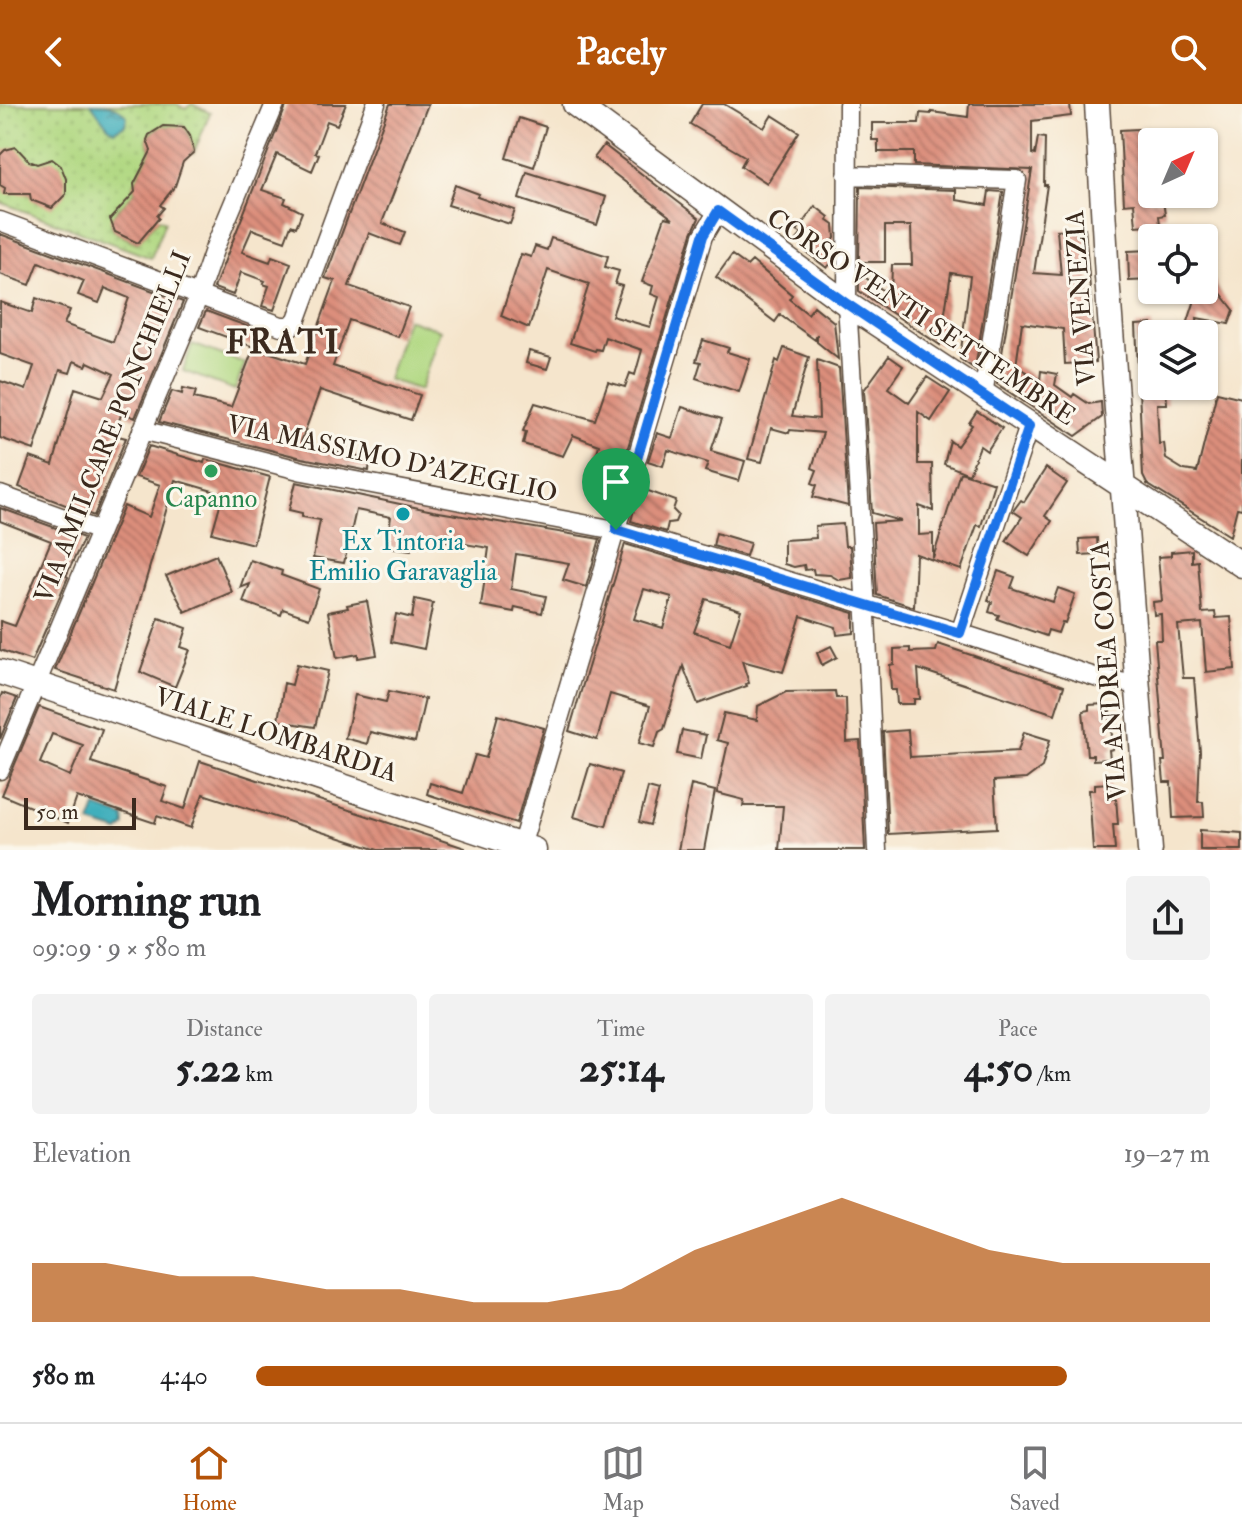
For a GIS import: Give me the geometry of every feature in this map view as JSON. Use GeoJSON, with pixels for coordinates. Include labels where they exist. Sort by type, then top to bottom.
{"type":"FeatureCollection","features":[{"type":"Feature","properties":{"kind":"street","name":"VIA AMILCARE PONCHIELLI"},"geometry":{"type":"LineString","coordinates":[[0,770],[275,104]]}},
{"type":"Feature","properties":{"kind":"street"},"geometry":{"type":"LineString","coordinates":[[0,221],[288,327],[295,322],[376,104]]}},
{"type":"Feature","properties":{"kind":"street","name":"CORSO VENTI SETTEMBRE"},"geometry":{"type":"LineString","coordinates":[[576,104],[847,304],[1242,565]]}},
{"type":"Feature","properties":{"kind":"street"},"geometry":{"type":"LineString","coordinates":[[848,104],[847,304],[866,605],[877,850]]}},
{"type":"Feature","properties":{"kind":"street","name":"VIA VENEZIA"},"geometry":{"type":"LineString","coordinates":[[1097,104],[1124,487]]}},
{"type":"Feature","properties":{"kind":"street"},"geometry":{"type":"LineString","coordinates":[[847,175],[1017,180],[983,395]]}},
{"type":"Feature","properties":{"kind":"street"},"geometry":{"type":"LineString","coordinates":[[525,849],[703,236],[718,211]]}},
{"type":"Feature","properties":{"kind":"street"},"geometry":{"type":"LineString","coordinates":[[960,633],[1029,426]]}},
{"type":"Feature","properties":{"kind":"street","name":"VIA MASSIMO D'AZEGLIO"},"geometry":{"type":"LineString","coordinates":[[142,430],[303,471],[616,530],[960,633],[1106,681],[1138,685]]}},
{"type":"Feature","properties":{"kind":"street","name":"VIA ANDREA COSTA"},"geometry":{"type":"LineString","coordinates":[[1124,487],[1150,850]]}},
{"type":"Feature","properties":{"kind":"street"},"geometry":{"type":"LineString","coordinates":[[0,495],[100,531]]}},
{"type":"Feature","properties":{"kind":"street","name":"VIALE LOMBARDIA"},"geometry":{"type":"LineString","coordinates":[[0,672],[525,849]]}},
{"type":"Feature","properties":{"kind":"green space"},"geometry":{"type":"Polygon","coordinates":[[[0,104],[177,104],[185,109],[192,104],[210,113],[194,152],[190,136],[182,124],[153,132],[147,140],[151,151],[134,184],[135,192],[111,220],[115,231],[137,243],[159,218],[165,221],[151,258],[0,202],[0,104]]]}},
{"type":"Feature","properties":{"kind":"green space"},"geometry":{"type":"Polygon","coordinates":[[[407,319],[440,330],[420,390],[387,379],[407,319]]]}},
{"type":"Feature","properties":{"kind":"green space"},"geometry":{"type":"Polygon","coordinates":[[[192,344],[245,363],[235,390],[183,371],[192,344]]]}},
{"type":"Feature","properties":{"kind":"water"},"geometry":{"type":"Polygon","coordinates":[[[91,104],[119,109],[127,116],[125,125],[114,131],[91,104]]]}},
{"type":"Feature","properties":{"kind":"water"},"geometry":{"type":"Polygon","coordinates":[[[96,807],[124,817],[125,826],[119,832],[90,823],[96,807]]]}},
{"type":"Feature","properties":{"kind":"building"},"geometry":{"type":"Polygon","coordinates":[[[287,104],[346,104],[337,125],[327,121],[312,171],[277,154],[262,190],[286,198],[284,203],[302,212],[296,227],[291,225],[285,241],[252,229],[242,252],[270,262],[272,256],[291,263],[274,310],[262,306],[269,286],[263,284],[265,281],[241,272],[233,295],[214,288],[287,104]]]}},
{"type":"Feature","properties":{"kind":"building"},"geometry":{"type":"Polygon","coordinates":[[[390,104],[428,104],[382,223],[405,232],[400,245],[369,233],[349,286],[409,307],[398,337],[349,320],[333,366],[420,395],[411,420],[320,390],[301,442],[312,444],[311,448],[370,458],[369,471],[302,458],[159,422],[172,391],[182,394],[183,388],[196,391],[194,398],[231,407],[254,347],[199,327],[206,311],[265,333],[259,349],[305,364],[335,281],[325,278],[390,104]]]}},
{"type":"Feature","properties":{"kind":"building"},"geometry":{"type":"Polygon","coordinates":[[[702,104],[724,104],[764,128],[772,115],[799,132],[767,183],[741,166],[746,157],[690,124],[702,104]]]}},
{"type":"Feature","properties":{"kind":"building"},"geometry":{"type":"Polygon","coordinates":[[[969,104],[1070,104],[1071,116],[1032,121],[1032,154],[1035,155],[1038,137],[1045,138],[1044,185],[1047,185],[1034,273],[1061,275],[1057,230],[1085,228],[1096,362],[1065,364],[1063,329],[1022,323],[1016,366],[1040,380],[1041,371],[1057,374],[1055,385],[1072,397],[1074,394],[1089,404],[1101,402],[1102,417],[1076,436],[997,384],[1032,170],[914,165],[914,152],[878,152],[878,140],[872,140],[872,123],[919,123],[920,113],[931,112],[968,117],[969,104]]]}},
{"type":"Feature","properties":{"kind":"building"},"geometry":{"type":"Polygon","coordinates":[[[519,118],[546,127],[534,167],[506,158],[519,118]]]}},
{"type":"Feature","properties":{"kind":"building"},"geometry":{"type":"Polygon","coordinates":[[[163,126],[184,127],[194,152],[183,162],[175,186],[160,205],[164,208],[157,216],[159,218],[138,243],[115,232],[110,219],[135,192],[134,184],[151,151],[147,140],[149,135],[163,126]]]}},
{"type":"Feature","properties":{"kind":"building"},"geometry":{"type":"Polygon","coordinates":[[[1138,129],[1138,208],[1164,208],[1165,215],[1159,216],[1160,224],[1136,226],[1134,203],[1124,204],[1120,130],[1138,129]]]}},
{"type":"Feature","properties":{"kind":"building"},"geometry":{"type":"Polygon","coordinates":[[[604,145],[699,218],[622,467],[595,459],[599,445],[573,435],[563,456],[523,444],[526,432],[523,431],[535,403],[595,420],[608,382],[625,387],[630,373],[635,375],[642,350],[605,337],[601,350],[570,343],[589,284],[548,270],[529,328],[501,316],[521,254],[531,257],[535,246],[547,250],[551,238],[608,256],[605,267],[619,271],[615,284],[622,286],[612,316],[650,327],[659,297],[651,294],[653,286],[642,282],[665,217],[673,219],[594,158],[604,145]]]}},
{"type":"Feature","properties":{"kind":"building"},"geometry":{"type":"Polygon","coordinates":[[[16,147],[29,161],[37,164],[52,159],[61,166],[66,179],[66,194],[52,208],[31,200],[30,194],[4,194],[5,188],[0,185],[0,155],[16,147]]]}},
{"type":"Feature","properties":{"kind":"building"},"geometry":{"type":"Polygon","coordinates":[[[527,172],[606,197],[597,225],[519,199],[527,172]]]}},
{"type":"Feature","properties":{"kind":"building"},"geometry":{"type":"Polygon","coordinates":[[[455,185],[479,194],[477,197],[515,210],[510,224],[448,205],[455,185]]]}},
{"type":"Feature","properties":{"kind":"building"},"geometry":{"type":"Polygon","coordinates":[[[860,187],[956,190],[956,200],[987,205],[989,191],[1003,192],[975,369],[960,359],[970,276],[951,273],[940,345],[859,291],[859,273],[891,296],[892,265],[912,265],[911,226],[885,226],[885,262],[859,262],[860,187]]]}},
{"type":"Feature","properties":{"kind":"building"},"geometry":{"type":"Polygon","coordinates":[[[815,206],[834,225],[835,238],[827,250],[835,256],[835,263],[827,268],[807,253],[810,250],[796,241],[802,234],[797,231],[815,206]]]}},
{"type":"Feature","properties":{"kind":"building"},"geometry":{"type":"Polygon","coordinates":[[[0,234],[183,302],[135,418],[122,412],[114,435],[126,438],[94,516],[19,487],[30,457],[53,465],[75,388],[103,397],[114,374],[88,362],[86,366],[74,361],[70,373],[60,370],[34,450],[0,438],[0,381],[26,390],[34,366],[0,354],[0,302],[32,313],[36,298],[70,310],[64,324],[113,342],[129,298],[105,288],[99,303],[78,295],[84,281],[39,262],[30,285],[0,274],[0,234]]]}},
{"type":"Feature","properties":{"kind":"building"},"geometry":{"type":"Polygon","coordinates":[[[1128,251],[1138,251],[1138,281],[1129,281],[1128,251]]]}},
{"type":"Feature","properties":{"kind":"building"},"geometry":{"type":"Polygon","coordinates":[[[732,255],[747,266],[752,261],[792,295],[789,299],[808,314],[814,306],[834,322],[838,359],[817,342],[817,334],[815,340],[780,315],[775,322],[716,277],[732,255]]]}},
{"type":"Feature","properties":{"kind":"building"},"geometry":{"type":"Polygon","coordinates":[[[1218,288],[1234,310],[1229,324],[1218,320],[1189,320],[1194,304],[1218,304],[1218,288]]]}},
{"type":"Feature","properties":{"kind":"building"},"geometry":{"type":"Polygon","coordinates":[[[1136,325],[1138,325],[1138,368],[1136,325]]]}},
{"type":"Feature","properties":{"kind":"building"},"geometry":{"type":"Polygon","coordinates":[[[703,340],[750,359],[739,392],[696,378],[701,362],[696,361],[703,340]]]}},
{"type":"Feature","properties":{"kind":"building"},"geometry":{"type":"Polygon","coordinates":[[[784,348],[809,357],[792,416],[819,419],[817,360],[839,368],[848,506],[813,497],[817,485],[812,483],[817,470],[812,468],[823,433],[790,430],[789,433],[771,428],[762,462],[748,459],[776,360],[779,362],[784,348]]]}},
{"type":"Feature","properties":{"kind":"building"},"geometry":{"type":"Polygon","coordinates":[[[529,351],[551,357],[547,369],[526,363],[529,351]]]}},
{"type":"Feature","properties":{"kind":"building"},"geometry":{"type":"Polygon","coordinates":[[[889,356],[903,366],[888,388],[909,403],[927,377],[950,392],[931,421],[918,412],[918,464],[932,464],[933,511],[919,506],[919,535],[933,534],[933,558],[960,472],[994,483],[981,526],[977,525],[961,570],[916,554],[914,607],[877,595],[873,523],[901,521],[872,513],[864,390],[889,356]]]}},
{"type":"Feature","properties":{"kind":"building"},"geometry":{"type":"Polygon","coordinates":[[[1218,392],[1242,398],[1242,509],[1237,508],[1230,536],[1147,484],[1143,476],[1139,400],[1167,400],[1167,404],[1157,404],[1159,444],[1164,443],[1166,459],[1184,470],[1197,472],[1218,392]]]}},
{"type":"Feature","properties":{"kind":"building"},"geometry":{"type":"Polygon","coordinates":[[[682,407],[722,419],[711,451],[745,461],[739,481],[705,471],[708,463],[668,450],[663,466],[648,461],[657,433],[672,438],[682,407]]]}},
{"type":"Feature","properties":{"kind":"building"},"geometry":{"type":"Polygon","coordinates":[[[977,411],[1002,428],[987,451],[980,446],[969,474],[944,464],[950,441],[957,446],[972,425],[969,423],[977,411]]]}},
{"type":"Feature","properties":{"kind":"building"},"geometry":{"type":"Polygon","coordinates":[[[149,446],[204,463],[205,459],[270,477],[253,544],[212,533],[223,494],[175,480],[114,689],[55,670],[124,506],[149,517],[160,485],[136,477],[149,446]]]}},
{"type":"Feature","properties":{"kind":"building"},"geometry":{"type":"Polygon","coordinates":[[[1046,468],[1067,483],[1045,516],[1052,521],[1029,556],[1006,541],[1022,517],[1013,511],[1021,500],[1024,502],[1046,468]]]}},
{"type":"Feature","properties":{"kind":"building"},"geometry":{"type":"Polygon","coordinates":[[[296,482],[433,511],[600,539],[586,587],[563,580],[569,563],[516,554],[511,589],[546,596],[542,613],[515,607],[514,612],[481,606],[489,548],[447,541],[442,541],[441,545],[413,540],[411,550],[386,547],[391,517],[356,510],[344,563],[313,558],[320,520],[302,517],[302,513],[289,510],[296,482]]]}},
{"type":"Feature","properties":{"kind":"building"},"geometry":{"type":"Polygon","coordinates":[[[640,488],[676,501],[673,510],[678,515],[675,522],[668,523],[666,532],[631,521],[640,488]]]}},
{"type":"Feature","properties":{"kind":"building"},"geometry":{"type":"Polygon","coordinates":[[[0,508],[84,538],[32,661],[0,650],[0,621],[15,626],[51,541],[0,521],[0,508]]]}},
{"type":"Feature","properties":{"kind":"building"},"geometry":{"type":"Polygon","coordinates":[[[843,524],[845,546],[850,546],[852,578],[839,580],[830,575],[814,574],[813,569],[805,570],[804,565],[794,567],[784,564],[784,540],[816,538],[815,526],[843,524]]]}},
{"type":"Feature","properties":{"kind":"building"},"geometry":{"type":"Polygon","coordinates":[[[716,533],[750,543],[746,556],[713,546],[716,533]]]}},
{"type":"Feature","properties":{"kind":"building"},"geometry":{"type":"Polygon","coordinates":[[[1097,538],[1098,554],[1080,555],[1079,539],[1097,538]]]}},
{"type":"Feature","properties":{"kind":"building"},"geometry":{"type":"Polygon","coordinates":[[[625,544],[854,613],[854,633],[837,635],[836,627],[801,616],[783,672],[742,661],[749,683],[747,686],[698,704],[683,666],[664,729],[659,732],[654,747],[639,743],[650,706],[610,694],[597,740],[569,731],[625,544]],[[644,589],[634,619],[663,628],[672,597],[644,589]],[[706,599],[694,632],[730,644],[741,610],[706,599]]]}},
{"type":"Feature","properties":{"kind":"building"},"geometry":{"type":"Polygon","coordinates":[[[1192,550],[1192,562],[1198,561],[1202,613],[1215,612],[1216,618],[1231,617],[1235,669],[1206,672],[1202,623],[1178,625],[1183,678],[1194,678],[1200,752],[1198,802],[1203,802],[1204,817],[1173,818],[1171,782],[1164,782],[1162,761],[1165,761],[1155,640],[1162,640],[1161,614],[1154,615],[1153,602],[1162,601],[1158,557],[1192,550]]]}},
{"type":"Feature","properties":{"kind":"building"},"geometry":{"type":"Polygon","coordinates":[[[216,555],[232,592],[185,612],[166,576],[216,555]]]}},
{"type":"Feature","properties":{"kind":"building"},"geometry":{"type":"Polygon","coordinates":[[[250,560],[319,589],[309,618],[283,609],[281,615],[243,602],[250,584],[240,588],[250,560]]]}},
{"type":"Feature","properties":{"kind":"building"},"geometry":{"type":"Polygon","coordinates":[[[998,571],[1015,577],[1011,588],[1053,602],[1058,588],[1075,594],[1065,623],[1062,622],[1058,633],[1048,630],[1046,636],[997,619],[999,615],[989,612],[992,602],[988,600],[998,571]]]}},
{"type":"Feature","properties":{"kind":"building"},"geometry":{"type":"Polygon","coordinates":[[[415,599],[433,603],[424,649],[391,642],[396,614],[412,618],[415,599]]]}},
{"type":"Feature","properties":{"kind":"building"},"geometry":{"type":"Polygon","coordinates":[[[367,601],[377,655],[358,658],[358,654],[337,658],[328,612],[367,601]]]}},
{"type":"Feature","properties":{"kind":"building"},"geometry":{"type":"Polygon","coordinates":[[[159,618],[187,628],[181,647],[190,650],[175,687],[140,672],[159,618]]]}},
{"type":"Feature","properties":{"kind":"building"},"geometry":{"type":"Polygon","coordinates":[[[938,644],[1064,686],[1055,714],[918,669],[920,699],[914,699],[914,704],[897,704],[896,690],[891,690],[890,665],[894,664],[894,649],[936,651],[938,644]]]}},
{"type":"Feature","properties":{"kind":"building"},"geometry":{"type":"Polygon","coordinates":[[[831,646],[837,657],[822,665],[817,653],[831,646]]]}},
{"type":"Feature","properties":{"kind":"building"},"geometry":{"type":"Polygon","coordinates":[[[297,664],[328,671],[315,727],[278,721],[284,683],[292,685],[297,664]]]}},
{"type":"Feature","properties":{"kind":"building"},"geometry":{"type":"Polygon","coordinates":[[[389,691],[425,699],[415,742],[370,732],[367,744],[345,738],[355,695],[386,702],[389,691]]]}},
{"type":"Feature","properties":{"kind":"building"},"geometry":{"type":"Polygon","coordinates":[[[835,691],[836,698],[846,698],[847,742],[860,741],[865,850],[779,850],[783,806],[743,806],[744,800],[717,793],[728,743],[717,740],[724,713],[757,720],[758,706],[786,692],[835,691]]]}},
{"type":"Feature","properties":{"kind":"building"},"geometry":{"type":"Polygon","coordinates":[[[2,693],[17,698],[0,739],[0,699],[2,693]]]}},
{"type":"Feature","properties":{"kind":"building"},"geometry":{"type":"Polygon","coordinates":[[[1105,704],[1106,712],[1110,712],[1113,749],[1109,750],[1110,759],[1093,760],[1093,755],[1087,755],[1083,711],[1089,710],[1089,705],[1105,704]]]}},
{"type":"Feature","properties":{"kind":"building"},"geometry":{"type":"Polygon","coordinates":[[[39,707],[102,729],[91,762],[167,787],[162,801],[185,809],[200,761],[465,850],[378,850],[203,794],[191,828],[157,816],[155,823],[77,797],[68,823],[2,795],[39,707]],[[52,734],[40,763],[70,776],[83,745],[52,734]]]}},
{"type":"Feature","properties":{"kind":"building"},"geometry":{"type":"Polygon","coordinates":[[[498,715],[544,728],[516,823],[427,794],[430,783],[463,793],[475,755],[486,758],[498,715]]]}},
{"type":"Feature","properties":{"kind":"building"},"geometry":{"type":"Polygon","coordinates":[[[682,730],[706,735],[701,759],[677,754],[682,730]]]}},
{"type":"Feature","properties":{"kind":"building"},"geometry":{"type":"Polygon","coordinates":[[[908,730],[910,757],[1018,751],[1024,732],[1050,740],[1042,767],[1026,779],[994,781],[997,828],[888,834],[883,732],[908,730]]]}},
{"type":"Feature","properties":{"kind":"building"},"geometry":{"type":"Polygon","coordinates":[[[590,764],[621,773],[606,826],[574,817],[590,764]]]}},
{"type":"Feature","properties":{"kind":"building"},"geometry":{"type":"Polygon","coordinates":[[[1110,783],[1111,798],[1116,798],[1118,824],[1113,824],[1115,850],[1093,850],[1089,790],[1095,790],[1095,784],[1110,783]]]}},
{"type":"Feature","properties":{"kind":"building"},"geometry":{"type":"Polygon","coordinates":[[[691,785],[715,791],[704,850],[678,850],[691,785]]]}},
{"type":"Feature","properties":{"kind":"building"},"geometry":{"type":"Polygon","coordinates":[[[648,788],[659,791],[650,825],[639,822],[648,788]]]}},
{"type":"Feature","properties":{"kind":"building"},"geometry":{"type":"Polygon","coordinates":[[[1200,830],[1242,833],[1242,850],[1200,850],[1200,830]]]}},
{"type":"Feature","properties":{"kind":"place","name":"Capanno"},"geometry":{"type":"Point","coordinates":[211,471]}},
{"type":"Feature","properties":{"kind":"place","name":"Ex Tintoria Emilio Garavaglia"},"geometry":{"type":"Point","coordinates":[403,514]}},
{"type":"Feature","properties":{"kind":"district","name":"FRATI"},"geometry":{"type":"Point","coordinates":[283,342]}},
{"type":"Feature","properties":{"kind":"route"},"geometry":{"type":"LineString","coordinates":[[718,211],[847,304],[1029,426],[960,633],[616,530],[703,236],[718,211]]}}]}
